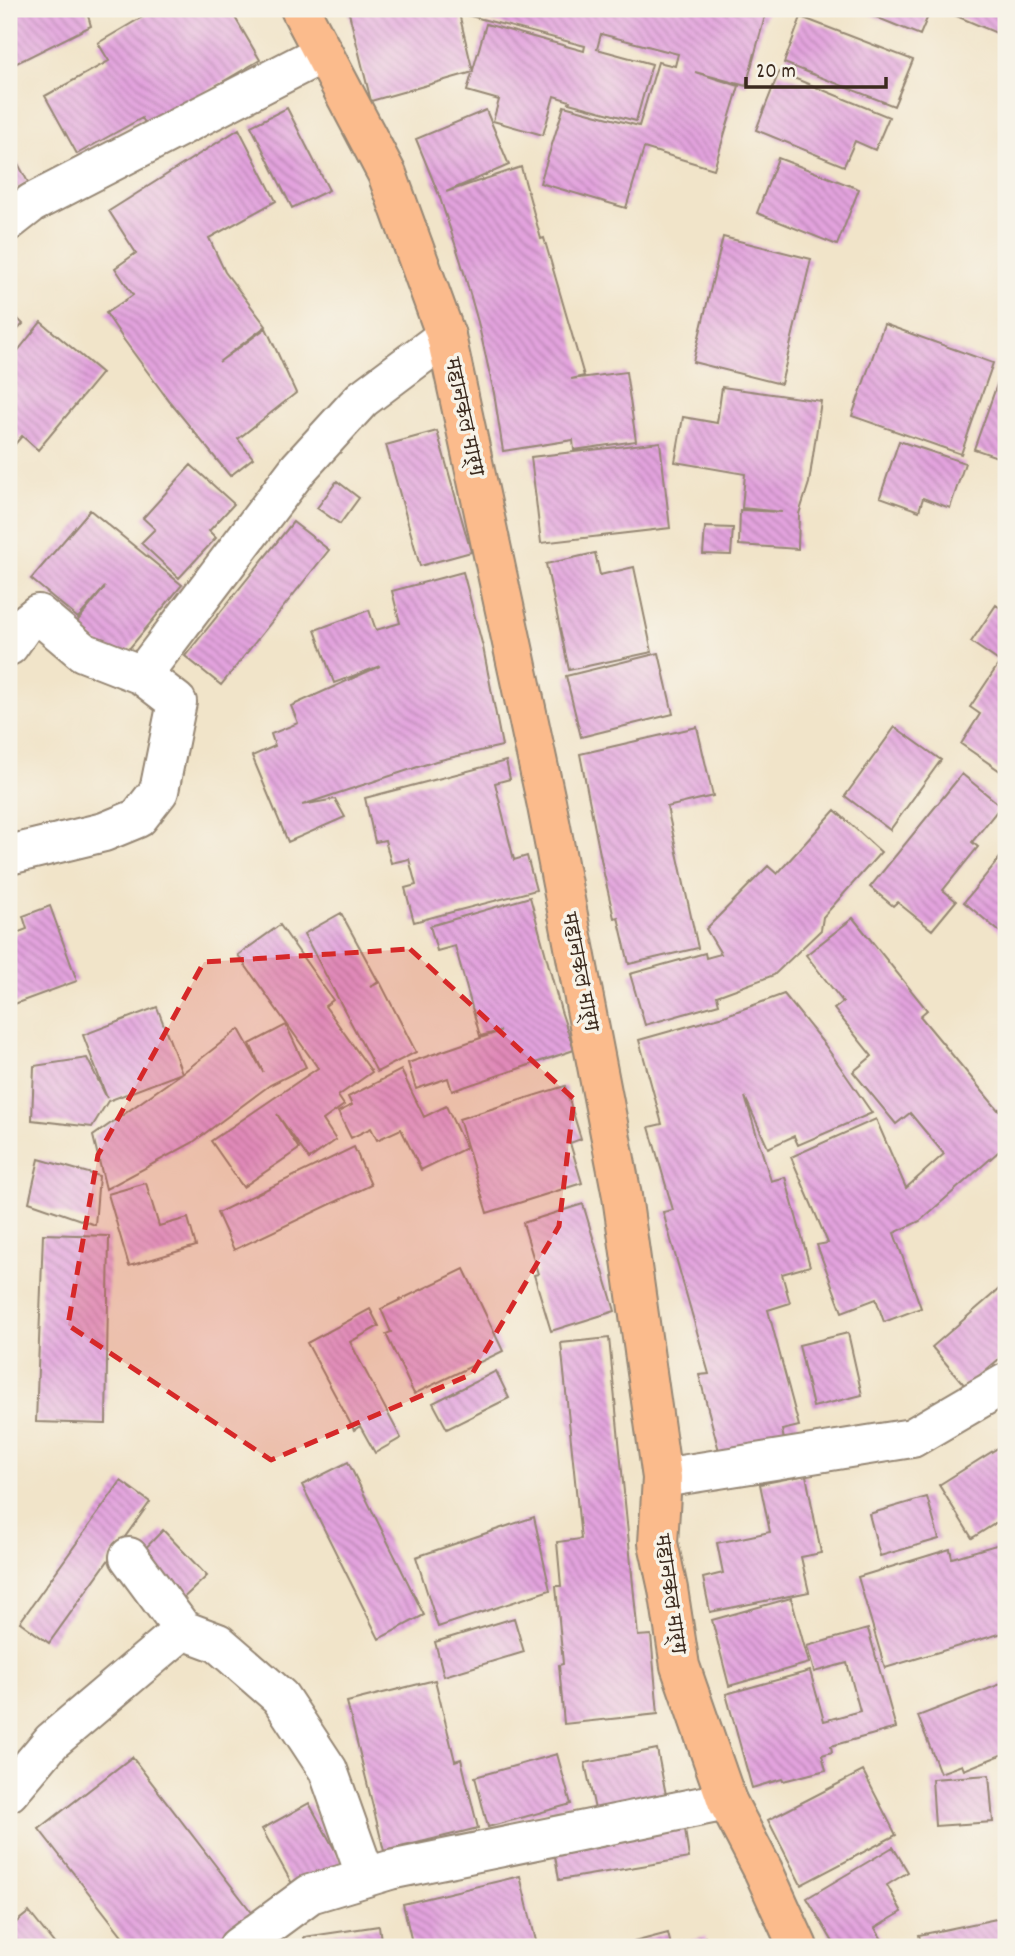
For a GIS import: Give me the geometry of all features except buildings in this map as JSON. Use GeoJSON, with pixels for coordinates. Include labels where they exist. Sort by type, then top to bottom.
{"type":"FeatureCollection","features":[{"type":"Feature","properties":{"kind":"main road","name":"महानकल मार्ग"},"geometry":{"type":"LineString","coordinates":[[300,9],[387,174],[446,336],[547,802],[622,1196],[662,1478],[658,1543],[680,1666],[727,1801],[763,1870],[798,1947]]}},
{"type":"Feature","properties":{"kind":"street"},"geometry":{"type":"LineString","coordinates":[[9,221],[32,203],[323,53]]}},
{"type":"Feature","properties":{"kind":"street"},"geometry":{"type":"LineString","coordinates":[[142,675],[299,468],[362,399],[446,336]]}},
{"type":"Feature","properties":{"kind":"street"},"geometry":{"type":"LineString","coordinates":[[9,646],[23,626],[38,614],[83,652],[142,675],[177,702],[159,791],[138,818],[104,832],[9,855]]}},
{"type":"Feature","properties":{"kind":"street"},"geometry":{"type":"LineString","coordinates":[[662,1478],[912,1438],[1006,1383]]}},
{"type":"Feature","properties":{"kind":"street"},"geometry":{"type":"LineString","coordinates":[[129,1557],[183,1630],[218,1643],[280,1697],[328,1770],[366,1877]]}},
{"type":"Feature","properties":{"kind":"street"},"geometry":{"type":"LineString","coordinates":[[9,1792],[52,1741],[183,1630]]}},
{"type":"Feature","properties":{"kind":"street"},"geometry":{"type":"LineString","coordinates":[[238,1947],[310,1894],[366,1877],[727,1801]]}},
{"type":"Feature","properties":{"kind":"highlighted area"},"geometry":{"type":"Polygon","coordinates":[[[410,949],[574,1099],[559,1226],[472,1374],[271,1460],[68,1325],[98,1155],[204,962],[410,949]]]}}]}
